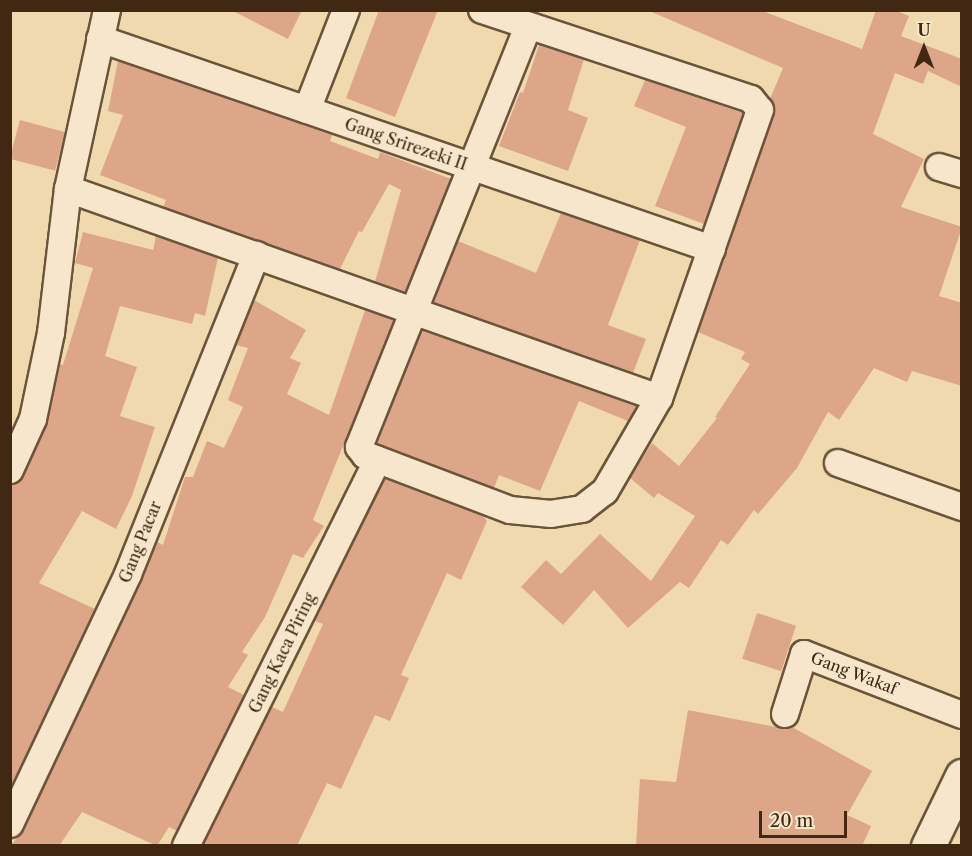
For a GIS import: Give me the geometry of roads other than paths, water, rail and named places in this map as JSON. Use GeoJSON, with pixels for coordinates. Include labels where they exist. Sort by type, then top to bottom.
{"type":"FeatureCollection","features":[{"type":"Feature","properties":{"kind":"main road"},"geometry":{"type":"LineString","coordinates":[[928,846],[962,776]]}},
{"type":"Feature","properties":{"kind":"street"},"geometry":{"type":"LineString","coordinates":[[10,470],[33,419],[40,387],[51,333],[68,189],[108,10]]}},
{"type":"Feature","properties":{"kind":"street"},"geometry":{"type":"LineString","coordinates":[[307,110],[346,10]]}},
{"type":"Feature","properties":{"kind":"street"},"geometry":{"type":"LineString","coordinates":[[482,10],[756,102],[760,110],[758,123],[659,398],[605,492],[594,503],[582,509],[551,514],[510,510],[378,460],[362,453],[360,441],[416,312],[528,27]]}},
{"type":"Feature","properties":{"kind":"street","name":"Gang Srirezeki II"},"geometry":{"type":"LineString","coordinates":[[100,39],[712,249]]}},
{"type":"Feature","properties":{"kind":"street"},"geometry":{"type":"LineString","coordinates":[[68,189],[659,398]]}},
{"type":"Feature","properties":{"kind":"street","name":"Gang Pacar"},"geometry":{"type":"LineString","coordinates":[[13,811],[128,574],[256,255]]}},
{"type":"Feature","properties":{"kind":"street","name":"Gang Kaca Piring"},"geometry":{"type":"LineString","coordinates":[[186,846],[378,460]]}},
{"type":"Feature","properties":{"kind":"street"},"geometry":{"type":"LineString","coordinates":[[838,463],[962,507]]}},
{"type":"Feature","properties":{"kind":"street","name":"Gang Wakaf"},"geometry":{"type":"LineString","coordinates":[[785,714],[804,654],[962,715]]}}]}
